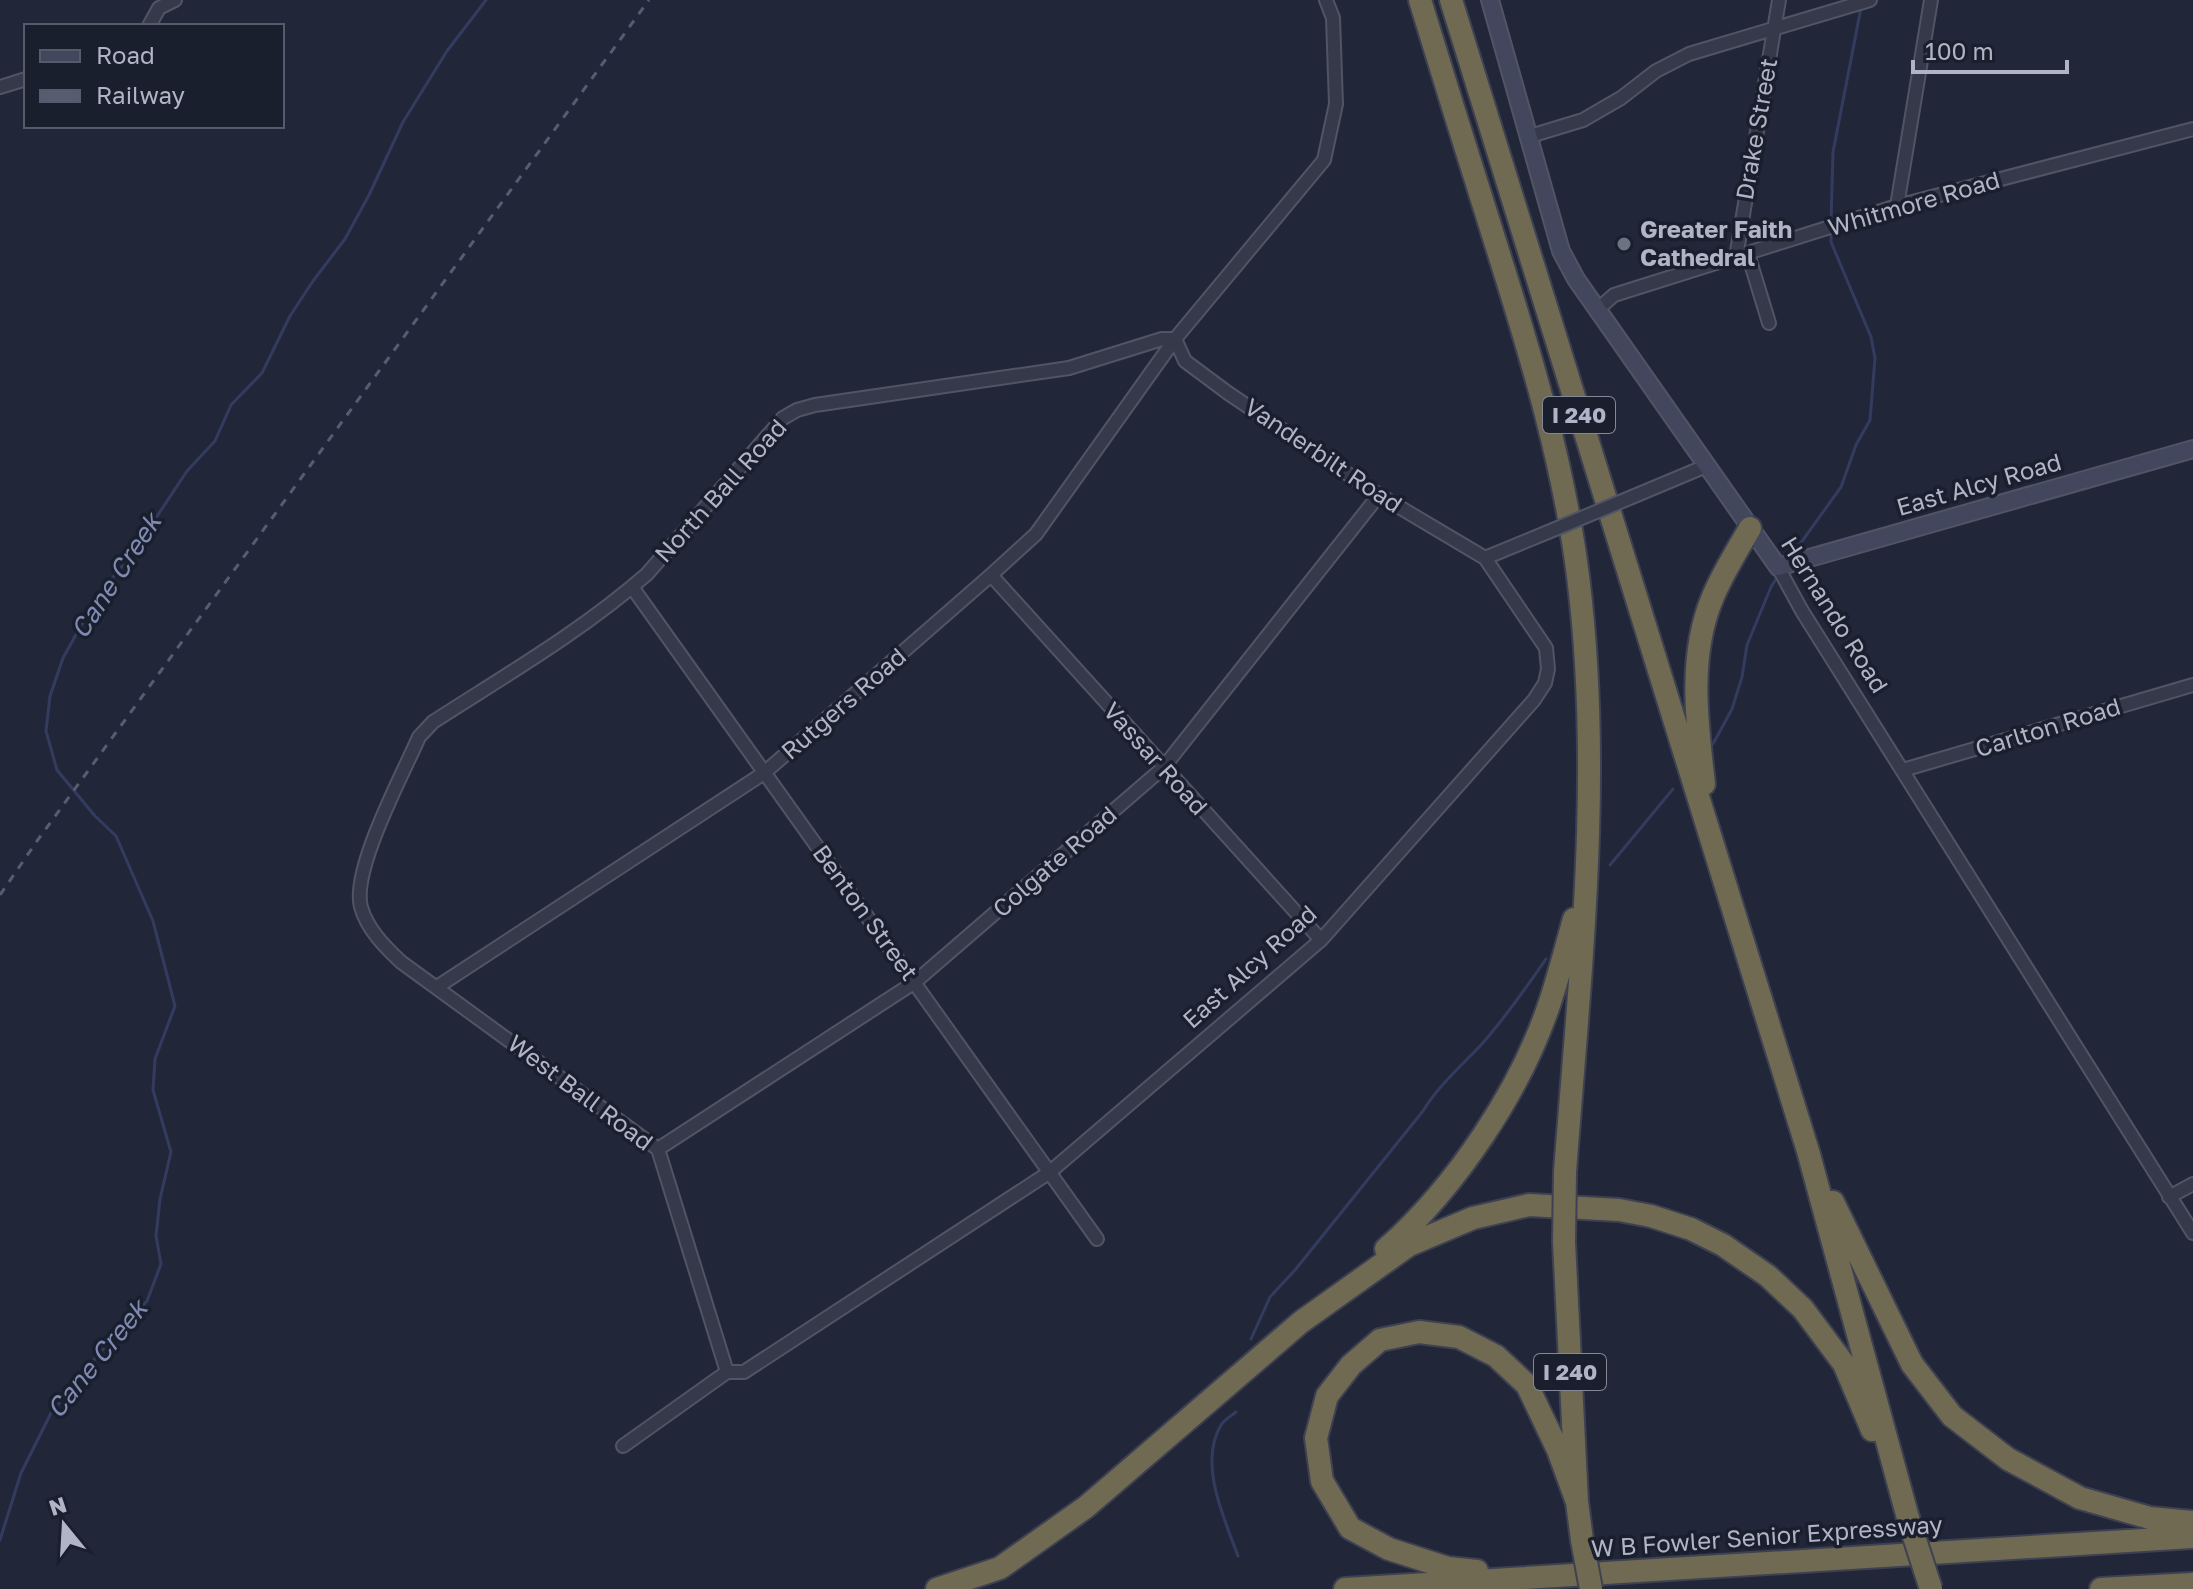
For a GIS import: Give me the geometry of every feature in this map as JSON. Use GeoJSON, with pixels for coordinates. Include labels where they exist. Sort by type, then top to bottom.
{"type":"FeatureCollection","features":[{"type":"Feature","properties":{"kind":"highway"},"geometry":{"type":"LineString","coordinates":[[1406,0],[1442,73]]}},
{"type":"Feature","properties":{"kind":"highway","name":"I 240"},"geometry":{"type":"LineString","coordinates":[[1420,0],[1536,374],[1578,576],[1589,721],[1588,872],[1565,1172],[1564,1242],[1577,1502],[1591,1589]]}},
{"type":"Feature","properties":{"kind":"highway","name":"I 240"},"geometry":{"type":"LineString","coordinates":[[1451,0],[1808,1151]]}},
{"type":"Feature","properties":{"kind":"highway"},"geometry":{"type":"LineString","coordinates":[[1710,829],[1697,704],[1699,650],[1711,602],[1750,528]]}},
{"type":"Feature","properties":{"kind":"highway"},"geometry":{"type":"LineString","coordinates":[[937,1589],[1000,1568],[1086,1507],[1327,1302],[1402,1235],[1444,1189],[1508,1098],[1550,1004],[1588,872]]}},
{"type":"Feature","properties":{"kind":"highway"},"geometry":{"type":"LineString","coordinates":[[1808,1151],[1906,1511],[1931,1589]]}},
{"type":"Feature","properties":{"kind":"highway"},"geometry":{"type":"LineString","coordinates":[[1808,1151],[1912,1364],[1952,1416],[2008,1459],[2080,1498],[2150,1518],[2193,1522]]}},
{"type":"Feature","properties":{"kind":"highway"},"geometry":{"type":"LineString","coordinates":[[1327,1302],[1409,1245],[1473,1218],[1529,1205],[1619,1210],[1691,1229],[1723,1245],[1768,1276],[1803,1309],[1844,1364],[1906,1511]]}},
{"type":"Feature","properties":{"kind":"highway"},"geometry":{"type":"LineString","coordinates":[[1534,1578],[1448,1568],[1389,1549],[1350,1528],[1322,1481],[1316,1438],[1327,1396],[1351,1365],[1380,1340],[1419,1332],[1459,1337],[1496,1356],[1527,1385],[1558,1450],[1577,1502]]}},
{"type":"Feature","properties":{"kind":"highway","name":"W B Fowler Senior Expressway"},"geometry":{"type":"LineString","coordinates":[[1345,1589],[2193,1537]]}},
{"type":"Feature","properties":{"kind":"highway"},"geometry":{"type":"LineString","coordinates":[[2101,1589],[2193,1584]]}},
{"type":"Feature","properties":{"kind":"main road","name":"Hernando Road"},"geometry":{"type":"LineString","coordinates":[[1490,0],[1561,251],[1597,310],[1778,567]]}},
{"type":"Feature","properties":{"kind":"main road","name":"East Alcy Road"},"geometry":{"type":"LineString","coordinates":[[1778,567],[2193,449]]}},
{"type":"Feature","properties":{"kind":"street"},"geometry":{"type":"LineString","coordinates":[[150,24],[159,8],[175,0]]}},
{"type":"Feature","properties":{"kind":"street"},"geometry":{"type":"LineString","coordinates":[[1175,339],[1324,160],[1336,104],[1333,18],[1326,0]]}},
{"type":"Feature","properties":{"kind":"street","name":"Drake Street"},"geometry":{"type":"LineString","coordinates":[[1742,255],[1779,0]]}},
{"type":"Feature","properties":{"kind":"street"},"geometry":{"type":"LineString","coordinates":[[1527,137],[1583,120],[1621,98],[1656,71],[1689,54],[1869,0]]}},
{"type":"Feature","properties":{"kind":"street"},"geometry":{"type":"LineString","coordinates":[[1897,206],[1931,0]]}},
{"type":"Feature","properties":{"kind":"street"},"geometry":{"type":"LineString","coordinates":[[0,87],[24,80]]}},
{"type":"Feature","properties":{"kind":"street","name":"Whitmore Road"},"geometry":{"type":"LineString","coordinates":[[1597,310],[1614,295],[1897,206],[2193,129]]}},
{"type":"Feature","properties":{"kind":"street"},"geometry":{"type":"LineString","coordinates":[[1742,255],[1769,323]]}},
{"type":"Feature","properties":{"kind":"street","name":"North Ball Road"},"geometry":{"type":"LineString","coordinates":[[365,917],[360,895],[362,869],[419,737],[433,722],[593,619],[647,574],[783,418],[815,405],[1069,368],[1162,339],[1175,339]]}},
{"type":"Feature","properties":{"kind":"street","name":"Vanderbilt Road"},"geometry":{"type":"LineString","coordinates":[[1175,339],[1185,361],[1379,495],[1485,558]]}},
{"type":"Feature","properties":{"kind":"street","name":"Rutgers Road"},"geometry":{"type":"LineString","coordinates":[[437,987],[764,773],[991,575],[1036,534],[1175,339]]}},
{"type":"Feature","properties":{"kind":"street"},"geometry":{"type":"LineString","coordinates":[[1485,558],[1706,466]]}},
{"type":"Feature","properties":{"kind":"street","name":"Colgate Road"},"geometry":{"type":"LineString","coordinates":[[658,1149],[915,982],[1163,768],[1379,495]]}},
{"type":"Feature","properties":{"kind":"street","name":"East Alcy Road"},"geometry":{"type":"LineString","coordinates":[[623,1446],[727,1372],[744,1372],[1050,1172],[1321,940],[1534,700],[1545,683],[1548,669],[1546,648],[1485,558]]}},
{"type":"Feature","properties":{"kind":"street","name":"Hernando Road"},"geometry":{"type":"LineString","coordinates":[[1778,567],[1802,611],[2193,1233]]}},
{"type":"Feature","properties":{"kind":"street","name":"Vassar Road"},"geometry":{"type":"LineString","coordinates":[[991,575],[1321,940]]}},
{"type":"Feature","properties":{"kind":"street","name":"Benton Street"},"geometry":{"type":"LineString","coordinates":[[632,587],[1097,1239]]}},
{"type":"Feature","properties":{"kind":"street","name":"Carlton Road"},"geometry":{"type":"LineString","coordinates":[[1903,770],[2193,685]]}},
{"type":"Feature","properties":{"kind":"street","name":"West Ball Road"},"geometry":{"type":"LineString","coordinates":[[365,917],[379,941],[401,962],[658,1149],[727,1372]]}},
{"type":"Feature","properties":{"kind":"street"},"geometry":{"type":"LineString","coordinates":[[2169,1197],[2193,1184]]}},
{"type":"Feature","properties":{"kind":"waterway","name":"Cane Creek"},"geometry":{"type":"LineString","coordinates":[[0,1540],[21,1473],[51,1413],[147,1301],[161,1264],[156,1236],[160,1199],[171,1152],[153,1090],[155,1059],[175,1006],[153,921],[116,836],[57,770],[46,731],[50,696],[63,658],[98,595],[130,557],[187,471],[215,441],[231,405],[262,373],[290,316],[345,239],[403,122],[447,51],[486,0]]}},
{"type":"Feature","properties":{"kind":"waterway"},"geometry":{"type":"LineString","coordinates":[[1831,221],[1833,152],[1861,8]]}},
{"type":"Feature","properties":{"kind":"waterway"},"geometry":{"type":"LineString","coordinates":[[1790,558],[1841,487],[1856,445],[1870,420],[1875,358],[1871,337],[1831,242],[1831,229]]}},
{"type":"Feature","properties":{"kind":"waterway"},"geometry":{"type":"LineString","coordinates":[[1713,744],[1732,709],[1742,677],[1747,645],[1779,574]]}},
{"type":"Feature","properties":{"kind":"waterway"},"geometry":{"type":"LineString","coordinates":[[1610,865],[1673,789]]}},
{"type":"Feature","properties":{"kind":"waterway"},"geometry":{"type":"LineString","coordinates":[[1251,1339],[1270,1297],[1450,1076],[1481,1045],[1546,959]]}},
{"type":"Feature","properties":{"kind":"waterway"},"geometry":{"type":"LineString","coordinates":[[1236,1412],[1221,1425],[1212,1456],[1220,1508],[1238,1556]]}},
{"type":"Feature","properties":{"kind":"railway"},"geometry":{"type":"LineString","coordinates":[[0,895],[649,0]]}},
{"type":"Feature","properties":{"kind":"place","name":"Greater Faith Cathedral"},"geometry":{"type":"Point","coordinates":[1624,244]}}]}
